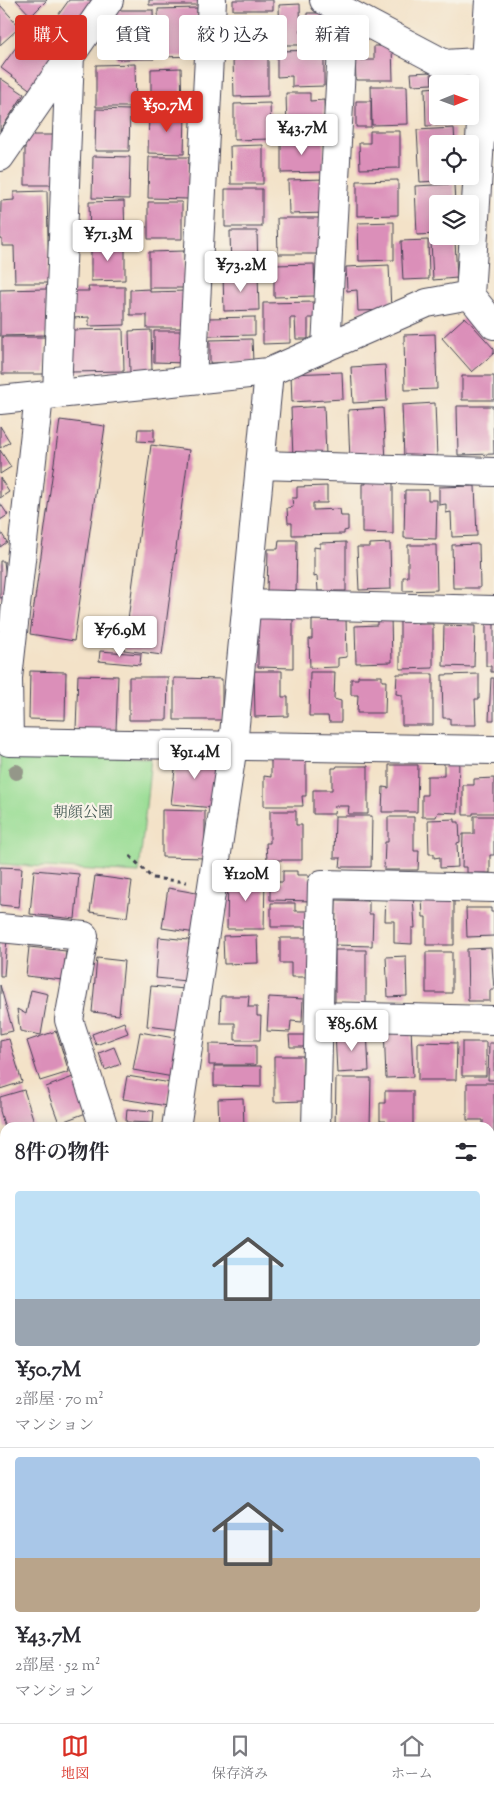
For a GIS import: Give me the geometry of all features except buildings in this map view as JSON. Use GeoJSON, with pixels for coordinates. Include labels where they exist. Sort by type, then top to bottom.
{"type":"FeatureCollection","features":[{"type":"Feature","properties":{"kind":"street"},"geometry":{"type":"LineString","coordinates":[[87,30],[109,0]]}},
{"type":"Feature","properties":{"kind":"street"},"geometry":{"type":"LineString","coordinates":[[192,380],[212,0]]}},
{"type":"Feature","properties":{"kind":"street"},"geometry":{"type":"LineString","coordinates":[[470,296],[485,217],[490,61],[489,0]]}},
{"type":"Feature","properties":{"kind":"street"},"geometry":{"type":"LineString","coordinates":[[326,347],[334,5],[445,64],[490,61]]}},
{"type":"Feature","properties":{"kind":"street"},"geometry":{"type":"LineString","coordinates":[[0,157],[66,60]]}},
{"type":"Feature","properties":{"kind":"street"},"geometry":{"type":"LineString","coordinates":[[70,60],[48,395],[4,679],[9,742],[494,750]]}},
{"type":"Feature","properties":{"kind":"street"},"geometry":{"type":"LineString","coordinates":[[0,400],[269,372],[427,303],[470,296]]}},
{"type":"Feature","properties":{"kind":"street"},"geometry":{"type":"LineString","coordinates":[[470,296],[494,325]]}},
{"type":"Feature","properties":{"kind":"street"},"geometry":{"type":"LineString","coordinates":[[177,1122],[233,745],[269,372]]}},
{"type":"Feature","properties":{"kind":"street"},"geometry":{"type":"LineString","coordinates":[[260,465],[494,472]]}},
{"type":"Feature","properties":{"kind":"street"},"geometry":{"type":"LineString","coordinates":[[247,604],[494,610]]}},
{"type":"Feature","properties":{"kind":"street"},"geometry":{"type":"LineString","coordinates":[[316,1122],[322,884],[494,888]]}},
{"type":"Feature","properties":{"kind":"street"},"geometry":{"type":"LineString","coordinates":[[0,928],[84,936],[69,1020],[102,1122]]}},
{"type":"Feature","properties":{"kind":"street"},"geometry":{"type":"LineString","coordinates":[[319,1016],[494,1020]]}},
{"type":"Feature","properties":{"kind":"path"},"geometry":{"type":"LineString","coordinates":[[130,856],[152,878],[213,884]]}},
{"type":"Feature","properties":{"kind":"green space","name":"朝顔公園"},"geometry":{"type":"Polygon","coordinates":[[[0,753],[151,758],[139,873],[0,864],[0,753]]]}}]}
